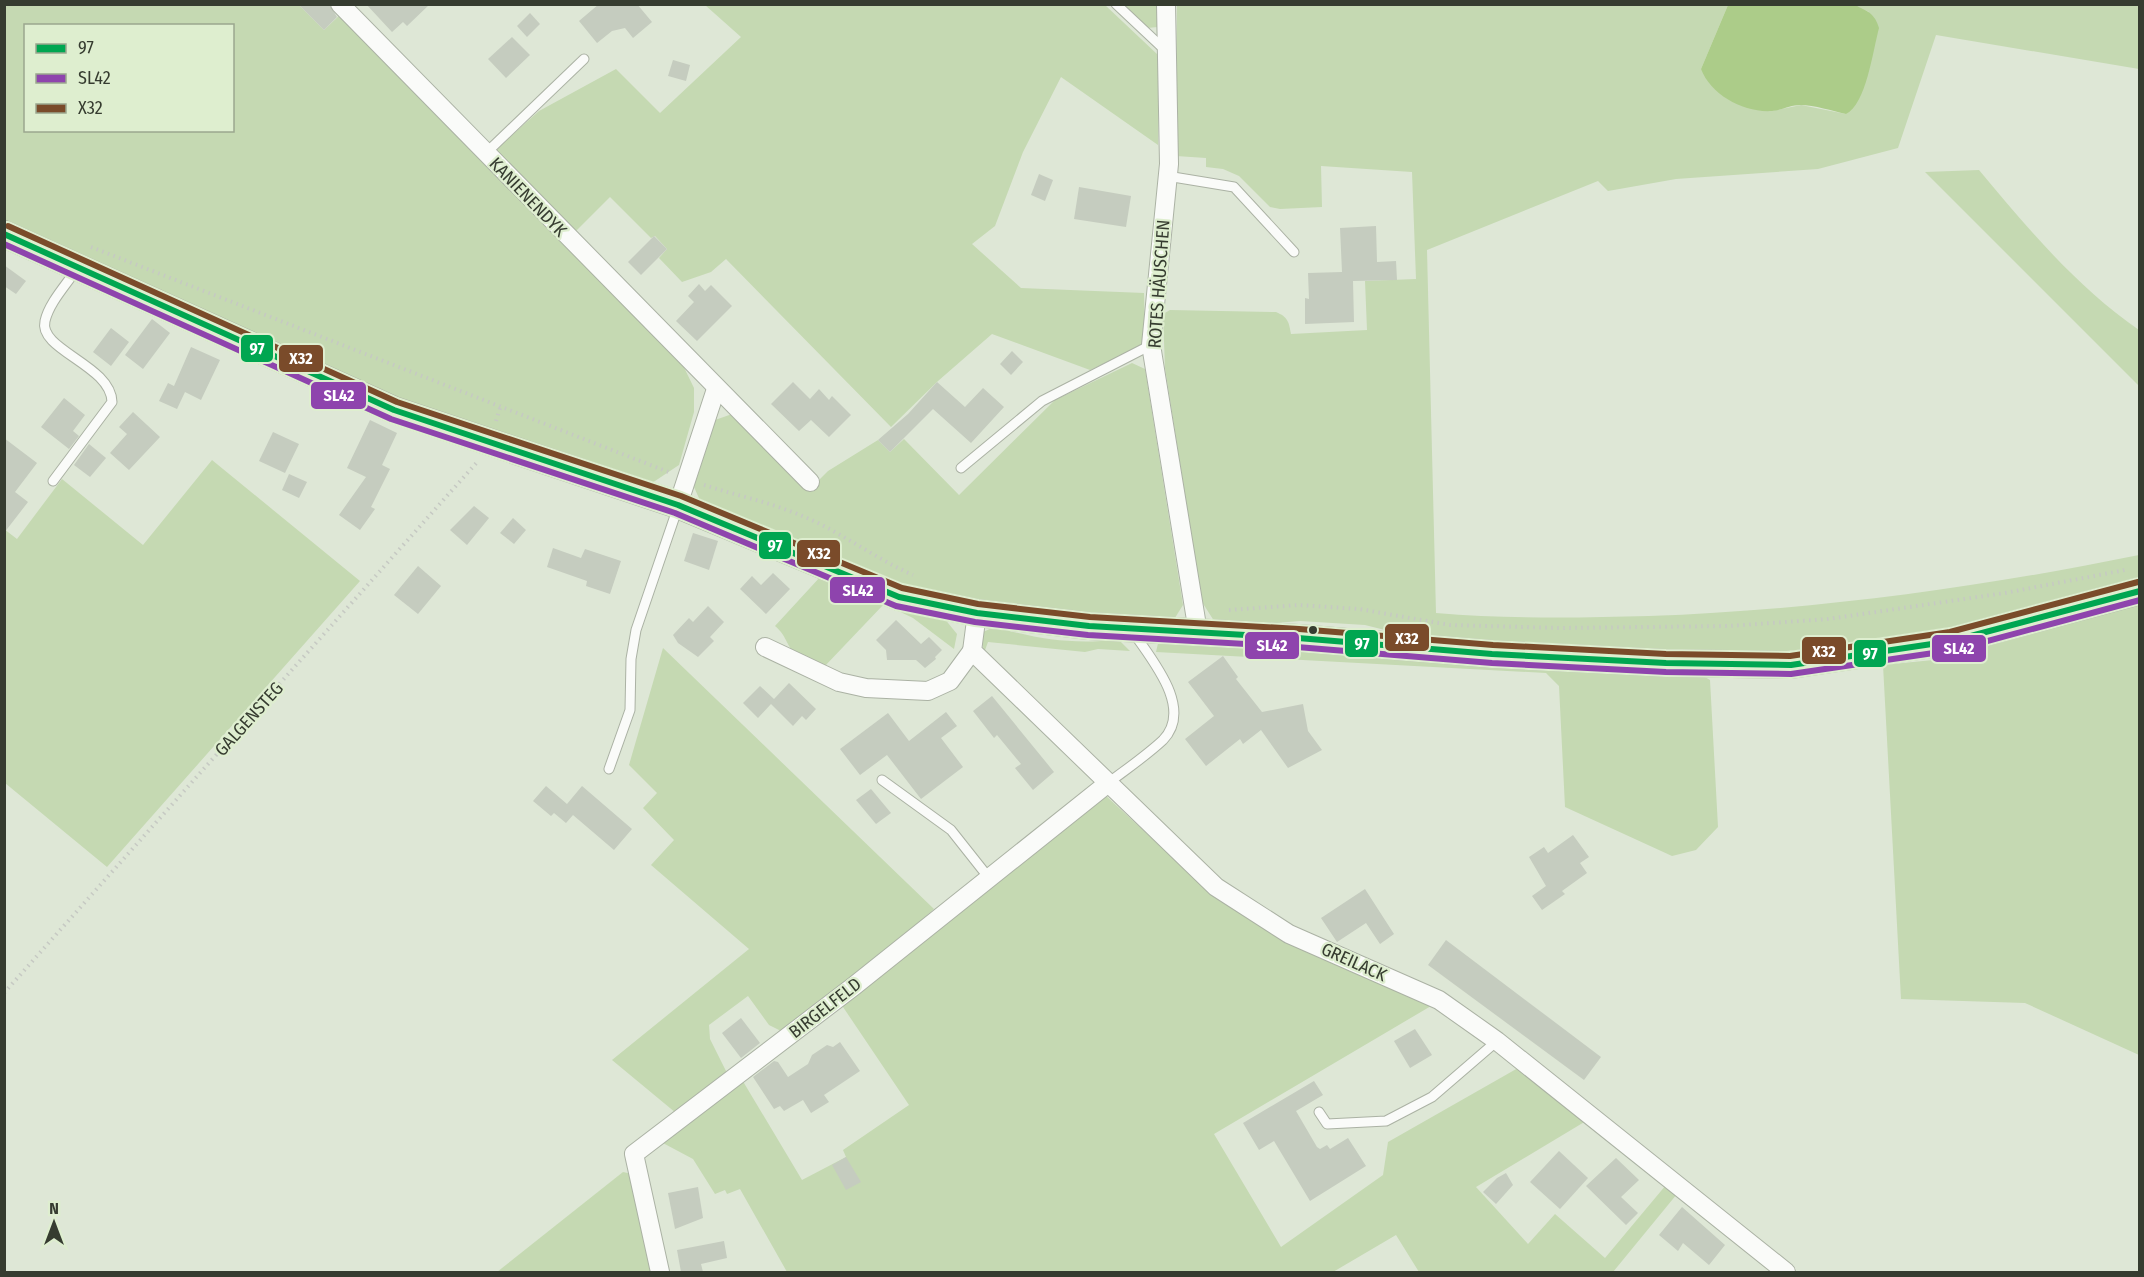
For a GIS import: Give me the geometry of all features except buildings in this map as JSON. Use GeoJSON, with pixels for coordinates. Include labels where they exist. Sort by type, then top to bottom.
{"type":"FeatureCollection","features":[{"type":"Feature","properties":{"kind":"main road"},"geometry":{"type":"LineString","coordinates":[[4,234],[80,254],[394,410],[678,505],[899,597],[977,613],[1033,621],[1130,628],[1196,622],[1492,654],[1666,663],[1791,665],[1952,641],[2134,580]]}},
{"type":"Feature","properties":{"kind":"street","name":"KANIENENDYK"},"geometry":{"type":"LineString","coordinates":[[340,4],[716,389],[810,482]]}},
{"type":"Feature","properties":{"kind":"street","name":"ROTES HÄUSCHEN"},"geometry":{"type":"LineString","coordinates":[[1166,4],[1167,176],[1151,345],[1196,622]]}},
{"type":"Feature","properties":{"kind":"street"},"geometry":{"type":"LineString","coordinates":[[678,505],[716,389]]}},
{"type":"Feature","properties":{"kind":"street"},"geometry":{"type":"LineString","coordinates":[[765,647],[839,682],[866,688],[928,691],[950,681],[972,651],[977,613]]}},
{"type":"Feature","properties":{"kind":"street","name":"GREILACK"},"geometry":{"type":"LineString","coordinates":[[972,651],[1216,887],[1289,934],[1439,1000],[1497,1041],[1786,1272]]}},
{"type":"Feature","properties":{"kind":"street","name":"BIRGELFELD"},"geometry":{"type":"LineString","coordinates":[[660,1272],[634,1154],[854,986],[1107,784]]}},
{"type":"Feature","properties":{"kind":"lane"},"geometry":{"type":"LineString","coordinates":[[1116,4],[1166,51]]}},
{"type":"Feature","properties":{"kind":"lane"},"geometry":{"type":"LineString","coordinates":[[486,153],[584,59]]}},
{"type":"Feature","properties":{"kind":"lane"},"geometry":{"type":"LineString","coordinates":[[1167,176],[1234,187],[1294,252]]}},
{"type":"Feature","properties":{"kind":"lane"},"geometry":{"type":"LineString","coordinates":[[53,481],[112,402],[111,391],[101,377],[49,339],[44,325],[48,311],[80,254]]}},
{"type":"Feature","properties":{"kind":"lane"},"geometry":{"type":"LineString","coordinates":[[961,468],[1042,401],[1151,345]]}},
{"type":"Feature","properties":{"kind":"lane"},"geometry":{"type":"LineString","coordinates":[[609,770],[630,710],[631,659],[636,630],[678,505]]}},
{"type":"Feature","properties":{"kind":"lane"},"geometry":{"type":"LineString","coordinates":[[1107,784],[1165,739],[1173,716],[1171,689],[1130,628]]}},
{"type":"Feature","properties":{"kind":"lane"},"geometry":{"type":"LineString","coordinates":[[882,780],[951,830],[989,878]]}},
{"type":"Feature","properties":{"kind":"lane"},"geometry":{"type":"LineString","coordinates":[[1319,1112],[1327,1124],[1386,1121],[1432,1097],[1497,1041]]}},
{"type":"Feature","properties":{"kind":"path"},"geometry":{"type":"LineString","coordinates":[[80,254],[686,479],[800,514],[842,535],[888,564],[915,576]]}},
{"type":"Feature","properties":{"kind":"path","name":"GALGENSTEG"},"geometry":{"type":"LineString","coordinates":[[4,993],[480,459],[489,442]]}},
{"type":"Feature","properties":{"kind":"path"},"geometry":{"type":"LineString","coordinates":[[1196,622],[1299,605],[1359,609],[1449,625],[1560,628],[1728,626],[1840,617],[2006,592],[2134,580]]}},
{"type":"Feature","properties":{"kind":"shaded area"},"geometry":{"type":"Polygon","coordinates":[[[5,5],[299,5],[324,30],[342,13],[678,355],[694,388],[694,412],[679,465],[649,485],[419,408],[5,220],[5,5]]]}},
{"type":"Feature","properties":{"kind":"shaded area"},"geometry":{"type":"Polygon","coordinates":[[[705,5],[1105,5],[1158,55],[1158,145],[1061,77],[1023,152],[995,226],[972,244],[1021,288],[1144,293],[1145,344],[1090,370],[992,334],[938,381],[891,427],[726,259],[711,272],[682,282],[659,258],[667,249],[655,236],[651,238],[610,197],[572,235],[492,153],[539,111],[616,69],[660,113],[741,37],[705,5]]]}},
{"type":"Feature","properties":{"kind":"shaded area"},"geometry":{"type":"Polygon","coordinates":[[[1123,5],[1158,5],[1158,27],[1147,28],[1123,5]]]}},
{"type":"Feature","properties":{"kind":"shaded area"},"geometry":{"type":"Polygon","coordinates":[[[1177,5],[1728,5],[1701,69],[1772,111],[1801,105],[1846,114],[1869,12],[1855,5],[2139,5],[2139,69],[1936,35],[1898,148],[1818,169],[1676,179],[1608,191],[1598,181],[1427,250],[1436,613],[1516,617],[1596,617],[1773,609],[1957,587],[2139,555],[2139,581],[2003,618],[1860,644],[1774,652],[1648,652],[1409,636],[1365,625],[1300,621],[1254,625],[1216,624],[1202,602],[1165,368],[1163,314],[1170,310],[1276,312],[1287,320],[1291,334],[1367,330],[1365,281],[1416,279],[1412,172],[1321,166],[1322,207],[1280,209],[1270,207],[1239,176],[1223,169],[1206,167],[1206,158],[1176,156],[1177,5]]]}},
{"type":"Feature","properties":{"kind":"shaded area"},"geometry":{"type":"Polygon","coordinates":[[[1728,5],[1855,5],[1864,9],[1875,19],[1879,28],[1864,89],[1853,109],[1846,114],[1800,105],[1761,111],[1740,105],[1720,94],[1712,87],[1701,69],[1728,5]]]}},
{"type":"Feature","properties":{"kind":"shaded area"},"geometry":{"type":"Polygon","coordinates":[[[1979,170],[2074,276],[2139,330],[2139,386],[1925,172],[1979,170]]]}},
{"type":"Feature","properties":{"kind":"shaded area"},"geometry":{"type":"Polygon","coordinates":[[[1132,363],[1145,369],[1183,605],[1173,621],[1027,611],[910,589],[702,505],[694,487],[715,420],[735,413],[810,489],[828,471],[878,440],[890,452],[904,439],[959,495],[1055,400],[1132,363]]]}},
{"type":"Feature","properties":{"kind":"shaded area"},"geometry":{"type":"Polygon","coordinates":[[[212,460],[360,581],[107,867],[5,783],[4,529],[17,539],[62,479],[143,545],[212,460]]]}},
{"type":"Feature","properties":{"kind":"shaded area"},"geometry":{"type":"Polygon","coordinates":[[[821,576],[944,618],[957,634],[954,649],[913,618],[884,604],[824,667],[802,658],[791,649],[783,634],[775,626],[821,576]]]}},
{"type":"Feature","properties":{"kind":"shaded area"},"geometry":{"type":"Polygon","coordinates":[[[2139,604],[2139,1055],[2025,1003],[1901,999],[1883,665],[1933,660],[2139,604]]]}},
{"type":"Feature","properties":{"kind":"shaded area"},"geometry":{"type":"Polygon","coordinates":[[[994,627],[1056,640],[1119,640],[1130,651],[1098,649],[1085,652],[988,642],[984,653],[981,633],[994,627]]]}},
{"type":"Feature","properties":{"kind":"shaded area"},"geometry":{"type":"Polygon","coordinates":[[[1159,639],[1700,674],[1710,680],[1718,827],[1696,850],[1672,856],[1565,807],[1559,686],[1546,673],[1156,652],[1159,639]]]}},
{"type":"Feature","properties":{"kind":"shaded area"},"geometry":{"type":"Polygon","coordinates":[[[663,648],[934,909],[900,939],[781,1031],[769,1025],[748,996],[709,1025],[710,1039],[727,1073],[676,1113],[612,1060],[749,949],[651,865],[674,840],[643,808],[657,793],[629,765],[663,648]]]}},
{"type":"Feature","properties":{"kind":"shaded area"},"geometry":{"type":"Polygon","coordinates":[[[1104,794],[1213,895],[1431,1006],[1214,1134],[1281,1247],[1383,1175],[1388,1142],[1518,1068],[1586,1121],[1476,1187],[1528,1244],[1555,1214],[1605,1258],[1666,1185],[1677,1194],[1613,1272],[1419,1272],[1396,1235],[1333,1272],[787,1272],[740,1189],[727,1194],[725,1190],[715,1194],[693,1159],[661,1142],[741,1078],[802,1180],[846,1157],[843,1150],[909,1105],[841,1004],[1104,794]]]}},
{"type":"Feature","properties":{"kind":"shaded area"},"geometry":{"type":"Polygon","coordinates":[[[623,1172],[632,1174],[652,1272],[497,1272],[623,1172]]]}},
{"type":"Feature","properties":{"kind":"transit line","name":"X32"},"geometry":{"type":"LineString","coordinates":[[8,226],[397,402],[681,496],[902,588],[978,604],[1090,617],[1299,629],[1493,645],[1666,654],[1790,656],[1950,632],[2138,582]]}},
{"type":"Feature","properties":{"kind":"transit line","name":"97"},"geometry":{"type":"LineString","coordinates":[[4,234],[394,410],[678,505],[899,597],[977,613],[1089,626],[1298,638],[1492,654],[1666,663],[1791,665],[1952,641],[2140,591]]}},
{"type":"Feature","properties":{"kind":"transit line","name":"SL42"},"geometry":{"type":"LineString","coordinates":[[4,244],[391,419],[675,513],[896,606],[975,622],[1088,635],[1297,647],[1492,663],[1666,672],[1791,674],[1954,650],[2140,600]]}}]}
